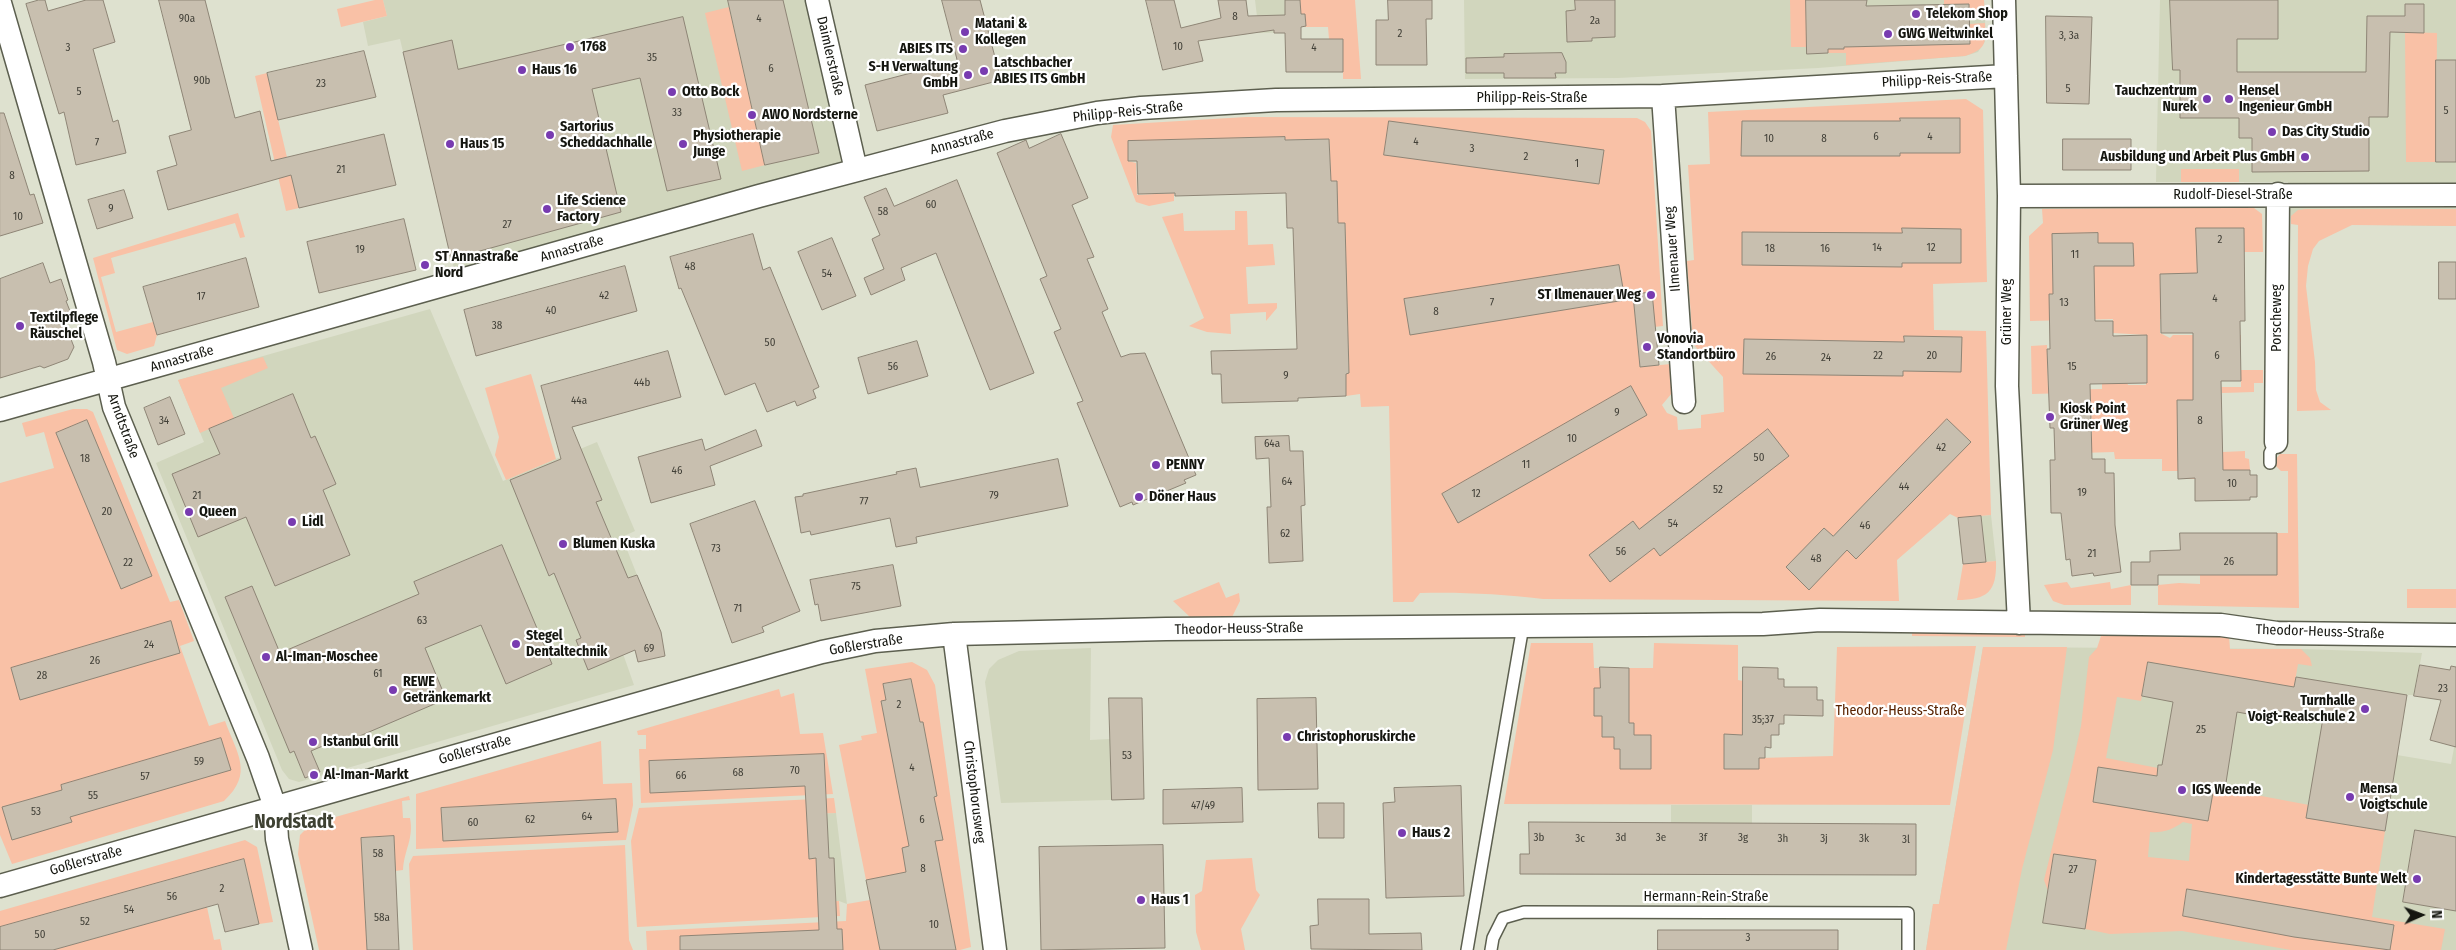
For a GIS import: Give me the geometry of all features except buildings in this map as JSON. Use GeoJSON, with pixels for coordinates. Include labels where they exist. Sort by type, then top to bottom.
{"type":"FeatureCollection","features":[{"type":"Feature","properties":{"kind":"street","name":"Daimlerstraße"},"geometry":{"type":"LineString","coordinates":[[817,0],[856,170]]}},
{"type":"Feature","properties":{"kind":"street","name":"Grüner Weg"},"geometry":{"type":"LineString","coordinates":[[2004,0],[2009,196],[2007,396],[2019,623]]}},
{"type":"Feature","properties":{"kind":"street","name":"Arndtstraße"},"geometry":{"type":"LineString","coordinates":[[0,3],[108,380],[114,407],[258,758],[275,807],[277,839],[301,950]]}},
{"type":"Feature","properties":{"kind":"street","name":"Philipp-Reis-Straße"},"geometry":{"type":"LineString","coordinates":[[1058,120],[1141,108],[1247,101],[1379,98],[1572,99],[1663,96],[2006,76]]}},
{"type":"Feature","properties":{"kind":"street","name":"Ilmenauer Weg"},"geometry":{"type":"LineString","coordinates":[[1663,96],[1684,402]]}},
{"type":"Feature","properties":{"kind":"street","name":"Annastraße"},"geometry":{"type":"LineString","coordinates":[[0,410],[856,170],[1006,131],[1058,120]]}},
{"type":"Feature","properties":{"kind":"street","name":"Porscheweg"},"geometry":{"type":"LineString","coordinates":[[2273,453],[2278,194]]}},
{"type":"Feature","properties":{"kind":"street","name":"Rudolf-Diesel-Straße"},"geometry":{"type":"LineString","coordinates":[[2009,196],[2456,195]]}},
{"type":"Feature","properties":{"kind":"street","name":"Theodor-Heuss-Straße"},"geometry":{"type":"LineString","coordinates":[[954,634],[1763,624],[1820,620],[2221,625],[2277,633],[2456,635]]}},
{"type":"Feature","properties":{"kind":"street","name":"Goßlerstraße"},"geometry":{"type":"LineString","coordinates":[[0,886],[822,652],[875,641],[954,634]]}},
{"type":"Feature","properties":{"kind":"street","name":"Christophorusweg"},"geometry":{"type":"LineString","coordinates":[[954,634],[995,950]]}},
{"type":"Feature","properties":{"kind":"lane"},"geometry":{"type":"LineString","coordinates":[[1467,950],[1524,626]]}},
{"type":"Feature","properties":{"kind":"lane","name":"Hermann-Rein-Straße"},"geometry":{"type":"LineString","coordinates":[[1491,950],[1493,938],[1503,918],[1524,912],[1681,912],[1908,913],[1908,950]]}},
{"type":"Feature","properties":{"kind":"shaded area"},"geometry":{"type":"Polygon","coordinates":[[[383,0],[814,0],[849,166],[456,277],[400,39],[368,46],[363,22],[387,16],[383,0]]]}},
{"type":"Feature","properties":{"kind":"shaded area"},"geometry":{"type":"Polygon","coordinates":[[[1255,0],[1300,0],[1301,32],[1259,33],[1255,0]]]}},
{"type":"Feature","properties":{"kind":"shaded area"},"geometry":{"type":"Polygon","coordinates":[[[1464,0],[1984,0],[1986,40],[1978,52],[1965,56],[1818,68],[1618,78],[1465,79],[1464,0]]]}},
{"type":"Feature","properties":{"kind":"shaded area"},"geometry":{"type":"Polygon","coordinates":[[[2160,0],[2456,0],[2456,226],[2291,224],[2288,182],[2156,182],[2160,0]]]}},
{"type":"Feature","properties":{"kind":"shaded area"},"geometry":{"type":"Polygon","coordinates":[[[430,309],[503,481],[597,442],[635,531],[622,537],[637,575],[605,588],[621,648],[634,685],[299,782],[289,779],[282,770],[156,463],[204,442],[178,380],[430,309]]]}},
{"type":"Feature","properties":{"kind":"shaded area"},"geometry":{"type":"Polygon","coordinates":[[[1991,515],[1996,561],[1963,564],[1958,518],[1991,515]]]}},
{"type":"Feature","properties":{"kind":"shaded area","name":"IGS Weende"},"geometry":{"type":"Polygon","coordinates":[[[1983,647],[2301,649],[2422,653],[2414,695],[2407,695],[2397,755],[2451,764],[2456,737],[2456,950],[1926,950],[1933,904],[1939,904],[1983,647]]]}},
{"type":"Feature","properties":{"kind":"shaded area"},"geometry":{"type":"Polygon","coordinates":[[[1091,648],[1090,740],[1110,739],[1109,698],[1142,698],[1144,799],[1001,803],[985,682],[989,669],[998,660],[1019,651],[1091,648]]]}},
{"type":"Feature","properties":{"kind":"shaded area"},"geometry":{"type":"Polygon","coordinates":[[[1671,805],[1752,805],[1752,874],[1671,874],[1671,805]]]}},
{"type":"Feature","properties":{"kind":"shaded area"},"geometry":{"type":"Polygon","coordinates":[[[836,813],[847,904],[839,901],[818,902],[816,859],[809,859],[807,814],[836,813]]]}},
{"type":"Feature","properties":{"kind":"green space"},"geometry":{"type":"Polygon","coordinates":[[[375,0],[383,0],[387,16],[341,27],[337,9],[375,0]]]}},
{"type":"Feature","properties":{"kind":"green space"},"geometry":{"type":"Polygon","coordinates":[[[1300,0],[1355,0],[1361,79],[1343,79],[1343,39],[1329,39],[1328,27],[1301,27],[1300,0]]]}},
{"type":"Feature","properties":{"kind":"green space"},"geometry":{"type":"Polygon","coordinates":[[[1790,0],[1806,0],[1807,47],[1791,47],[1790,0]]]}},
{"type":"Feature","properties":{"kind":"green space"},"geometry":{"type":"Polygon","coordinates":[[[1944,0],[1984,0],[1985,17],[1969,18],[1968,4],[1944,4],[1944,0]]]}},
{"type":"Feature","properties":{"kind":"green space"},"geometry":{"type":"Polygon","coordinates":[[[729,7],[765,165],[742,171],[705,13],[729,7]]]}},
{"type":"Feature","properties":{"kind":"green space"},"geometry":{"type":"Polygon","coordinates":[[[1985,23],[1985,41],[1983,45],[1977,51],[1965,56],[1846,65],[1846,53],[1828,53],[1828,49],[1844,47],[1970,44],[1969,24],[1985,23]]]}},
{"type":"Feature","properties":{"kind":"green space"},"geometry":{"type":"Polygon","coordinates":[[[2405,32],[2437,33],[2436,162],[2406,162],[2405,32]]]}},
{"type":"Feature","properties":{"kind":"green space"},"geometry":{"type":"Polygon","coordinates":[[[267,73],[299,208],[286,211],[255,76],[267,73]]]}},
{"type":"Feature","properties":{"kind":"green space"},"geometry":{"type":"Polygon","coordinates":[[[1966,99],[1983,110],[1987,282],[1933,284],[1934,330],[1986,331],[1991,515],[1958,518],[1950,514],[1897,560],[1899,601],[1543,599],[1482,594],[1420,593],[1413,602],[1393,602],[1389,406],[1361,407],[1360,394],[1346,396],[1346,374],[1349,373],[1345,223],[1338,223],[1337,181],[1331,181],[1329,139],[1128,142],[1128,161],[1136,163],[1137,195],[1174,193],[1174,201],[1149,206],[1136,202],[1111,137],[1113,125],[1246,117],[1637,118],[1645,122],[1651,131],[1663,326],[1636,329],[1640,367],[1671,364],[1672,393],[1662,405],[1667,413],[1677,417],[1678,430],[1701,428],[1701,415],[1724,412],[1723,377],[1693,344],[1687,261],[1694,260],[1688,165],[1710,164],[1708,112],[1966,99]]]}},
{"type":"Feature","properties":{"kind":"green space"},"geometry":{"type":"Polygon","coordinates":[[[2181,169],[2239,169],[2239,182],[2181,182],[2181,169]]]}},
{"type":"Feature","properties":{"kind":"green space"},"geometry":{"type":"Polygon","coordinates":[[[2254,208],[2262,214],[2263,252],[2244,252],[2244,228],[2197,228],[2223,274],[2160,274],[2160,288],[2174,288],[2173,319],[2160,319],[2160,333],[2170,338],[2173,335],[2241,335],[2241,342],[2193,343],[2213,400],[2177,400],[2178,443],[2223,452],[2245,451],[2245,458],[2249,459],[2250,470],[2195,470],[2195,479],[2184,479],[2184,471],[2162,471],[2162,459],[2115,459],[2114,452],[2079,453],[2092,436],[2091,403],[2069,403],[2069,393],[2032,394],[2031,346],[2047,345],[2048,390],[2102,389],[2102,382],[2127,382],[2128,385],[2146,385],[2146,335],[2113,333],[2113,319],[2030,321],[2029,236],[2043,223],[2042,209],[2254,208]]]}},
{"type":"Feature","properties":{"kind":"green space"},"geometry":{"type":"Polygon","coordinates":[[[2456,209],[2456,226],[2352,225],[2319,241],[2313,249],[2308,266],[2306,286],[2315,362],[2316,390],[2320,402],[2331,410],[2297,411],[2298,225],[2291,224],[2291,216],[2298,210],[2456,209]]]}},
{"type":"Feature","properties":{"kind":"green space"},"geometry":{"type":"Polygon","coordinates":[[[1235,211],[1247,211],[1248,245],[1273,244],[1275,265],[1246,267],[1248,304],[1277,303],[1277,308],[1266,321],[1266,312],[1230,314],[1231,334],[1207,332],[1189,326],[1204,318],[1162,217],[1183,213],[1184,231],[1235,230],[1235,211]]]}},
{"type":"Feature","properties":{"kind":"green space"},"geometry":{"type":"Polygon","coordinates":[[[238,213],[245,237],[240,238],[235,223],[111,258],[115,273],[101,277],[116,332],[153,322],[157,335],[154,346],[127,354],[117,350],[93,258],[238,213]]]}},
{"type":"Feature","properties":{"kind":"green space"},"geometry":{"type":"Polygon","coordinates":[[[263,357],[268,368],[221,388],[234,418],[200,433],[178,380],[263,357]]]}},
{"type":"Feature","properties":{"kind":"green space"},"geometry":{"type":"Polygon","coordinates":[[[2241,370],[2263,370],[2263,383],[2254,383],[2254,392],[2222,393],[2221,387],[2241,387],[2241,370]]]}},
{"type":"Feature","properties":{"kind":"green space"},"geometry":{"type":"Polygon","coordinates":[[[531,374],[556,459],[506,480],[495,455],[499,437],[485,388],[531,374]]]}},
{"type":"Feature","properties":{"kind":"green space"},"geometry":{"type":"Polygon","coordinates":[[[73,409],[87,409],[93,412],[170,602],[179,600],[194,641],[180,646],[209,726],[225,721],[238,753],[241,772],[233,791],[224,801],[12,864],[0,835],[0,483],[54,468],[44,432],[26,437],[22,423],[73,409]]]}},
{"type":"Feature","properties":{"kind":"green space"},"geometry":{"type":"Polygon","coordinates":[[[2280,454],[2297,454],[2299,608],[2158,605],[2158,585],[2200,584],[2200,575],[2277,575],[2277,533],[2288,533],[2288,471],[2281,471],[2276,466],[2276,459],[2280,454]]]}},
{"type":"Feature","properties":{"kind":"green space"},"geometry":{"type":"Polygon","coordinates":[[[1996,561],[1995,580],[1988,592],[1976,598],[1957,600],[1963,564],[1996,561]]]}},
{"type":"Feature","properties":{"kind":"green space"},"geometry":{"type":"Polygon","coordinates":[[[1219,582],[1226,598],[1239,593],[1240,601],[1232,617],[1191,618],[1173,601],[1219,582]]]}},
{"type":"Feature","properties":{"kind":"green space"},"geometry":{"type":"Polygon","coordinates":[[[2067,582],[2071,588],[2110,582],[2111,589],[2131,585],[2131,605],[2064,605],[2053,601],[2044,585],[2067,582]]]}},
{"type":"Feature","properties":{"kind":"green space"},"geometry":{"type":"Polygon","coordinates":[[[2407,589],[2456,589],[2456,608],[2407,608],[2407,589]]]}},
{"type":"Feature","properties":{"kind":"green space"},"geometry":{"type":"Polygon","coordinates":[[[1912,632],[2025,632],[2025,637],[1912,636],[1912,632]]]}},
{"type":"Feature","properties":{"kind":"green space"},"geometry":{"type":"Polygon","coordinates":[[[2102,633],[2229,636],[2230,649],[2301,649],[2310,658],[2312,666],[2298,664],[2294,687],[2148,662],[2141,701],[2117,697],[2106,758],[2158,768],[2157,776],[2098,767],[2093,802],[2208,821],[2214,787],[2309,805],[2307,818],[2385,831],[2372,917],[2445,929],[2441,950],[2291,950],[2182,931],[2110,934],[2085,929],[2096,860],[2054,854],[2048,891],[2044,880],[2081,726],[2089,657],[2097,648],[2102,633]],[[2183,822],[2167,830],[2150,832],[2148,857],[2189,861],[2192,824],[2183,822]]]}},
{"type":"Feature","properties":{"kind":"green space"},"geometry":{"type":"Polygon","coordinates":[[[1531,643],[1593,643],[1594,668],[1653,668],[1654,643],[1738,645],[1738,680],[1743,681],[1742,735],[1724,735],[1724,768],[1759,769],[1759,758],[1833,756],[1837,647],[1976,646],[1950,805],[1504,804],[1531,643]]]}},
{"type":"Feature","properties":{"kind":"green space"},"geometry":{"type":"Polygon","coordinates":[[[1983,647],[2067,647],[2053,750],[2022,869],[2006,950],[1926,950],[1933,904],[1939,904],[1983,647]]]}},
{"type":"Feature","properties":{"kind":"green space"},"geometry":{"type":"Polygon","coordinates":[[[912,662],[927,670],[935,685],[971,947],[960,950],[921,950],[866,880],[839,745],[862,740],[861,736],[877,733],[865,669],[912,662]]]}},
{"type":"Feature","properties":{"kind":"green space"},"geometry":{"type":"Polygon","coordinates":[[[779,689],[781,697],[794,693],[800,734],[823,733],[833,794],[641,803],[639,749],[646,749],[646,735],[638,735],[637,731],[779,689]]]}},
{"type":"Feature","properties":{"kind":"green space"},"geometry":{"type":"Polygon","coordinates":[[[601,741],[603,784],[632,783],[633,805],[626,840],[416,849],[416,794],[601,741]]]}},
{"type":"Feature","properties":{"kind":"green space"},"geometry":{"type":"Polygon","coordinates":[[[409,796],[410,800],[402,801],[403,818],[410,818],[411,825],[403,870],[395,871],[393,836],[362,838],[367,950],[319,950],[298,854],[300,835],[311,824],[409,796]]]}},
{"type":"Feature","properties":{"kind":"green space"},"geometry":{"type":"Polygon","coordinates":[[[834,798],[836,813],[807,814],[809,859],[816,858],[818,902],[839,901],[840,916],[637,927],[631,841],[639,808],[834,798]]]}},
{"type":"Feature","properties":{"kind":"green space"},"geometry":{"type":"Polygon","coordinates":[[[245,840],[257,847],[273,922],[259,924],[244,859],[0,927],[0,911],[245,840]]]}},
{"type":"Feature","properties":{"kind":"green space"},"geometry":{"type":"Polygon","coordinates":[[[625,845],[629,940],[633,950],[413,950],[409,864],[413,856],[625,845]]]}},
{"type":"Feature","properties":{"kind":"green space"},"geometry":{"type":"Polygon","coordinates":[[[1252,858],[1256,890],[1260,895],[1241,929],[1245,950],[1201,950],[1196,932],[1195,895],[1202,891],[1206,860],[1252,858]]]}},
{"type":"Feature","properties":{"kind":"green space"},"geometry":{"type":"Polygon","coordinates":[[[870,900],[880,950],[647,950],[646,931],[846,921],[847,904],[870,900]]]}},
{"type":"Feature","properties":{"kind":"green space"},"geometry":{"type":"Polygon","coordinates":[[[207,907],[214,940],[220,939],[222,950],[53,950],[207,907]]]}},
{"type":"Feature","properties":{"kind":"place","name":"Telekom Shop"},"geometry":{"type":"Point","coordinates":[1916,14]}},
{"type":"Feature","properties":{"kind":"place","name":"Matani & Kollegen"},"geometry":{"type":"Point","coordinates":[965,32]}},
{"type":"Feature","properties":{"kind":"place","name":"GWG Weitwinkel"},"geometry":{"type":"Point","coordinates":[1888,34]}},
{"type":"Feature","properties":{"kind":"place","name":"1768"},"geometry":{"type":"Point","coordinates":[570,47]}},
{"type":"Feature","properties":{"kind":"place","name":"ABIES ITS"},"geometry":{"type":"Point","coordinates":[963,49]}},
{"type":"Feature","properties":{"kind":"place","name":"Haus 16"},"geometry":{"type":"Point","coordinates":[522,70]}},
{"type":"Feature","properties":{"kind":"place","name":"Latschbacher ABIES ITS GmbH"},"geometry":{"type":"Point","coordinates":[984,71]}},
{"type":"Feature","properties":{"kind":"place","name":"S-H Verwaltung GmbH"},"geometry":{"type":"Point","coordinates":[968,75]}},
{"type":"Feature","properties":{"kind":"place","name":"Otto Bock"},"geometry":{"type":"Point","coordinates":[672,92]}},
{"type":"Feature","properties":{"kind":"place","name":"Tauchzentrum Nurek"},"geometry":{"type":"Point","coordinates":[2207,99]}},
{"type":"Feature","properties":{"kind":"place","name":"Hensel Ingenieur GmbH"},"geometry":{"type":"Point","coordinates":[2229,99]}},
{"type":"Feature","properties":{"kind":"place","name":"AWO Nordsterne"},"geometry":{"type":"Point","coordinates":[752,115]}},
{"type":"Feature","properties":{"kind":"place","name":"Das City Studio"},"geometry":{"type":"Point","coordinates":[2272,132]}},
{"type":"Feature","properties":{"kind":"place","name":"Sartorius Scheddachhalle"},"geometry":{"type":"Point","coordinates":[550,135]}},
{"type":"Feature","properties":{"kind":"place","name":"Haus 15"},"geometry":{"type":"Point","coordinates":[450,144]}},
{"type":"Feature","properties":{"kind":"place","name":"Physiotherapie Junge"},"geometry":{"type":"Point","coordinates":[683,144]}},
{"type":"Feature","properties":{"kind":"place","name":"Ausbildung und Arbeit Plus GmbH"},"geometry":{"type":"Point","coordinates":[2305,157]}},
{"type":"Feature","properties":{"kind":"place","name":"Life Science Factory"},"geometry":{"type":"Point","coordinates":[547,209]}},
{"type":"Feature","properties":{"kind":"place","name":"ST Annastraße Nord"},"geometry":{"type":"Point","coordinates":[425,265]}},
{"type":"Feature","properties":{"kind":"place","name":"ST Ilmenauer Weg"},"geometry":{"type":"Point","coordinates":[1651,295]}},
{"type":"Feature","properties":{"kind":"place","name":"Textilpflege Räuschel"},"geometry":{"type":"Point","coordinates":[20,326]}},
{"type":"Feature","properties":{"kind":"place","name":"Vonovia Standortbüro"},"geometry":{"type":"Point","coordinates":[1647,347]}},
{"type":"Feature","properties":{"kind":"place","name":"Kiosk Point Grüner Weg"},"geometry":{"type":"Point","coordinates":[2050,417]}},
{"type":"Feature","properties":{"kind":"place","name":"PENNY"},"geometry":{"type":"Point","coordinates":[1156,465]}},
{"type":"Feature","properties":{"kind":"place","name":"Döner Haus"},"geometry":{"type":"Point","coordinates":[1139,497]}},
{"type":"Feature","properties":{"kind":"place","name":"Queen"},"geometry":{"type":"Point","coordinates":[189,512]}},
{"type":"Feature","properties":{"kind":"place","name":"Lidl"},"geometry":{"type":"Point","coordinates":[292,522]}},
{"type":"Feature","properties":{"kind":"place","name":"Blumen Kuska"},"geometry":{"type":"Point","coordinates":[563,544]}},
{"type":"Feature","properties":{"kind":"place","name":"Stegel Dentaltechnik"},"geometry":{"type":"Point","coordinates":[516,644]}},
{"type":"Feature","properties":{"kind":"place","name":"Al-Iman-Moschee"},"geometry":{"type":"Point","coordinates":[266,657]}},
{"type":"Feature","properties":{"kind":"place","name":"REWE Getränkemarkt"},"geometry":{"type":"Point","coordinates":[393,690]}},
{"type":"Feature","properties":{"kind":"place","name":"Turnhalle Voigt-Realschule 2"},"geometry":{"type":"Point","coordinates":[2365,709]}},
{"type":"Feature","properties":{"kind":"place","name":"Christophoruskirche"},"geometry":{"type":"Point","coordinates":[1287,737]}},
{"type":"Feature","properties":{"kind":"place","name":"Istanbul Grill"},"geometry":{"type":"Point","coordinates":[313,742]}},
{"type":"Feature","properties":{"kind":"place","name":"Al-Iman-Markt"},"geometry":{"type":"Point","coordinates":[314,775]}},
{"type":"Feature","properties":{"kind":"place","name":"IGS Weende"},"geometry":{"type":"Point","coordinates":[2182,790]}},
{"type":"Feature","properties":{"kind":"place","name":"Mensa Voigtschule"},"geometry":{"type":"Point","coordinates":[2350,797]}},
{"type":"Feature","properties":{"kind":"place","name":"Haus 2"},"geometry":{"type":"Point","coordinates":[1402,833]}},
{"type":"Feature","properties":{"kind":"place","name":"Kindertagesstätte Bunte Welt"},"geometry":{"type":"Point","coordinates":[2417,879]}},
{"type":"Feature","properties":{"kind":"place","name":"Haus 1"},"geometry":{"type":"Point","coordinates":[1141,900]}},
{"type":"Feature","properties":{"kind":"district","name":"Nordstadt"},"geometry":{"type":"Point","coordinates":[294,823]}}]}
